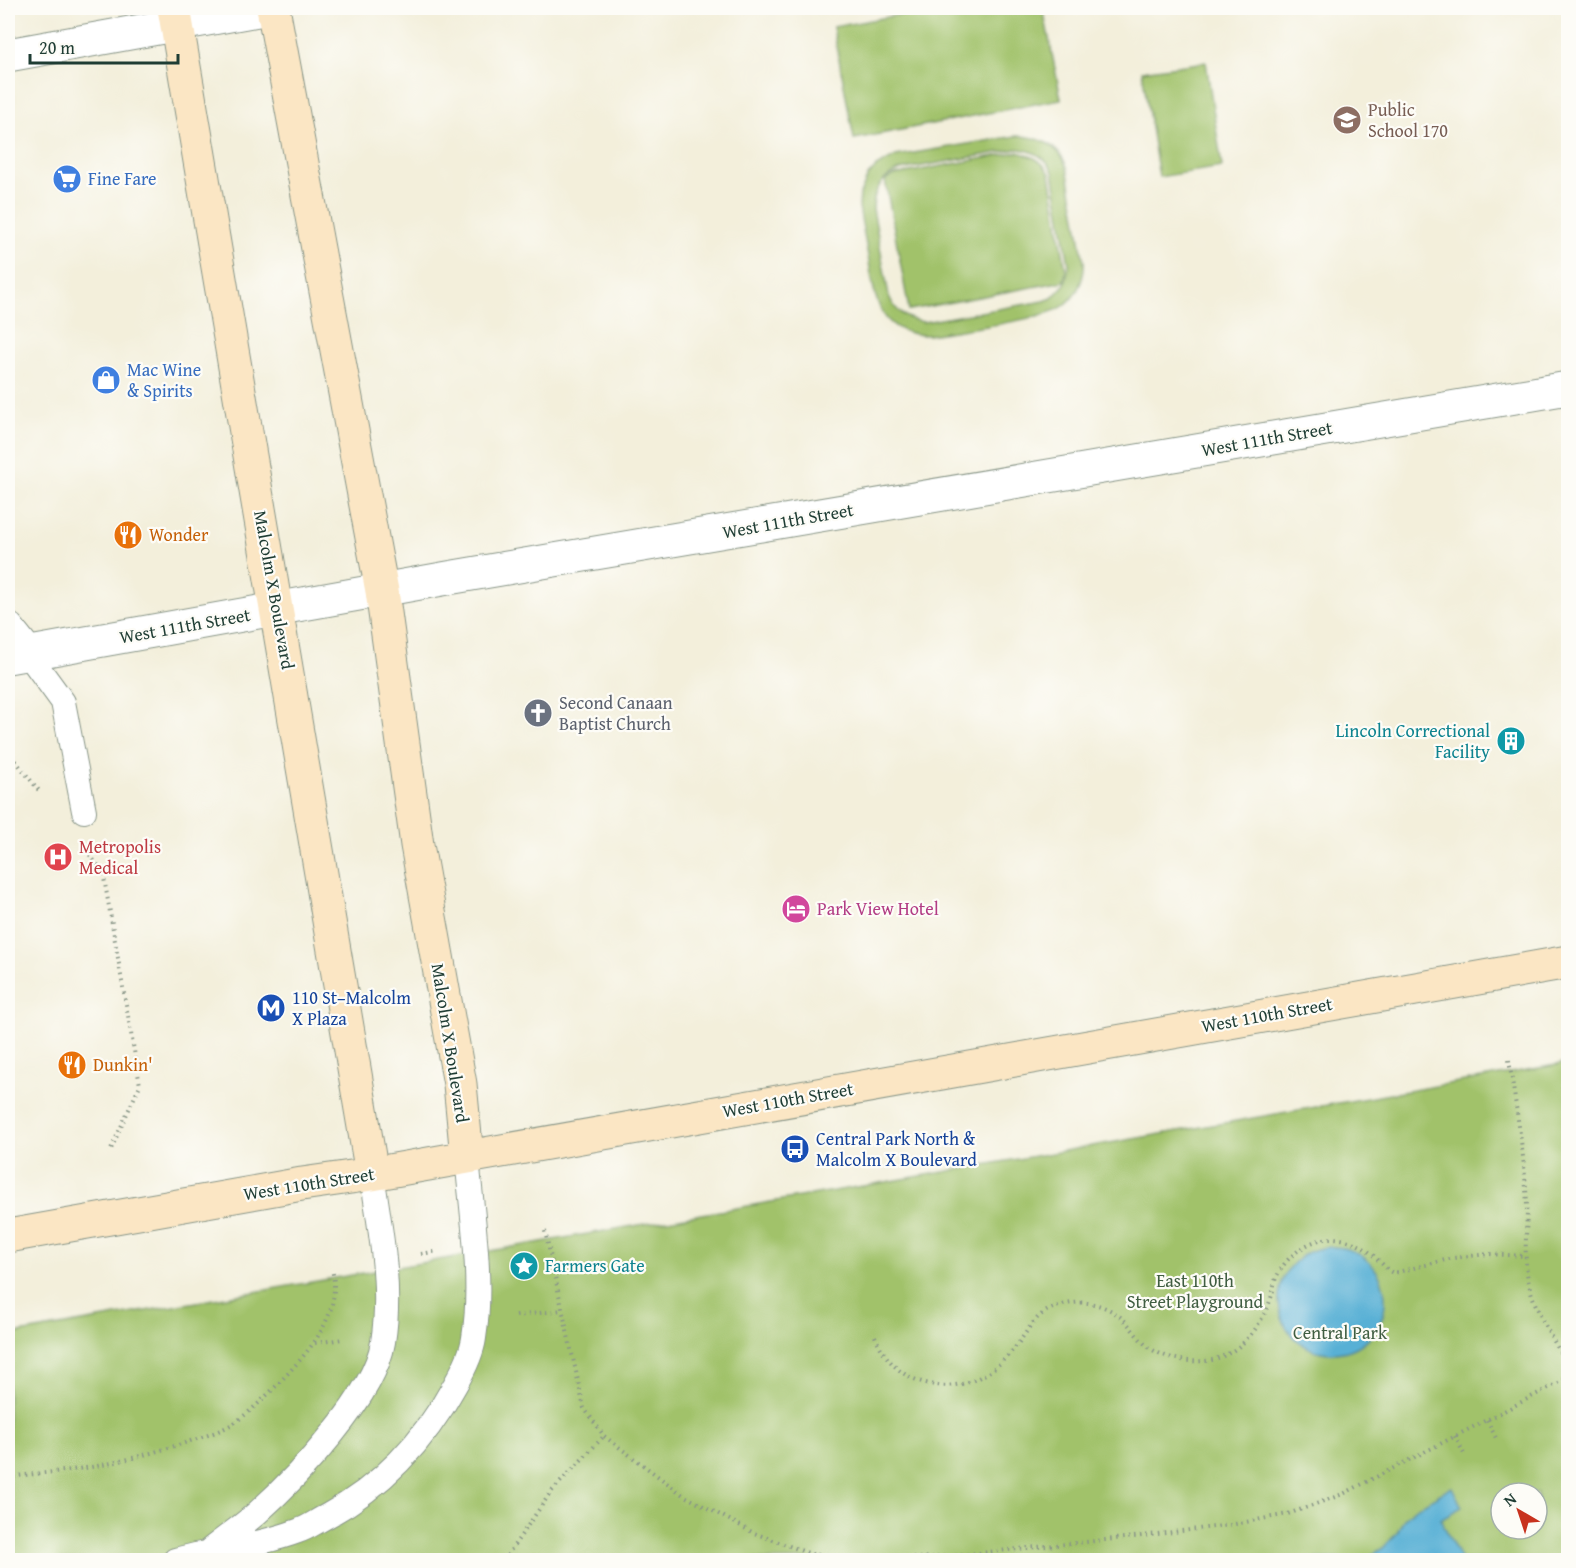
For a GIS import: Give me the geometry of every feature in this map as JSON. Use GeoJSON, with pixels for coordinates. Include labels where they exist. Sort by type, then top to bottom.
{"type":"FeatureCollection","features":[{"type":"Feature","properties":{"kind":"main road","name":"Malcolm X Boulevard"},"geometry":{"type":"LineString","coordinates":[[271,8],[382,591],[417,845],[460,1084],[467,1156]]}},
{"type":"Feature","properties":{"kind":"main road","name":"Malcolm X Boulevard"},"geometry":{"type":"LineString","coordinates":[[176,16],[372,1174]]}},
{"type":"Feature","properties":{"kind":"main road","name":"West 110th Street"},"geometry":{"type":"LineString","coordinates":[[8,1236],[290,1186],[372,1174],[1569,962]]}},
{"type":"Feature","properties":{"kind":"street"},"geometry":{"type":"LineString","coordinates":[[8,55],[176,16],[271,8]]}},
{"type":"Feature","properties":{"kind":"street","name":"West 111th Street"},"geometry":{"type":"LineString","coordinates":[[14,647],[276,610],[1569,388]]}},
{"type":"Feature","properties":{"kind":"lane"},"geometry":{"type":"LineString","coordinates":[[14,647],[63,702],[84,811]]}},
{"type":"Feature","properties":{"kind":"lane"},"geometry":{"type":"LineString","coordinates":[[175,1560],[208,1551],[254,1545],[301,1530],[346,1505],[389,1473],[442,1410],[463,1372],[474,1340],[477,1311],[477,1280],[467,1156]]}},
{"type":"Feature","properties":{"kind":"lane"},"geometry":{"type":"LineString","coordinates":[[208,1551],[256,1513],[297,1473],[354,1405],[372,1373],[383,1345],[387,1293],[385,1260],[372,1174]]}},
{"type":"Feature","properties":{"kind":"path"},"geometry":{"type":"LineString","coordinates":[[8,751],[44,798]]}},
{"type":"Feature","properties":{"kind":"path"},"geometry":{"type":"LineString","coordinates":[[81,844],[103,872],[140,1085],[111,1149]]}},
{"type":"Feature","properties":{"kind":"path"},"geometry":{"type":"LineString","coordinates":[[1509,1060],[1521,1135],[1527,1206],[1526,1256],[1529,1283],[1540,1314],[1569,1367]]}},
{"type":"Feature","properties":{"kind":"path"},"geometry":{"type":"LineString","coordinates":[[545,1231],[584,1408],[604,1436],[683,1495],[754,1533],[811,1554],[875,1560],[939,1557],[1134,1537],[1230,1525],[1288,1514],[1343,1494],[1569,1378]]}},
{"type":"Feature","properties":{"kind":"path"},"geometry":{"type":"LineString","coordinates":[[875,1336],[882,1353],[897,1369],[915,1381],[936,1386],[954,1386],[973,1382],[990,1372],[1005,1359],[1040,1315],[1057,1306],[1076,1302],[1095,1303],[1112,1312],[1149,1347],[1163,1355],[1195,1361],[1213,1359],[1242,1343],[1255,1331],[1264,1315],[1276,1275],[1287,1259],[1300,1249],[1321,1239],[1338,1238],[1353,1242],[1367,1250],[1388,1271],[1394,1273],[1453,1258],[1488,1254],[1526,1256]]}},
{"type":"Feature","properties":{"kind":"path"},"geometry":{"type":"LineString","coordinates":[[412,1255],[441,1250]]}},
{"type":"Feature","properties":{"kind":"path"},"geometry":{"type":"LineString","coordinates":[[8,1477],[85,1468],[142,1456],[194,1440],[232,1424],[284,1378],[315,1343],[335,1298],[332,1269]]}},
{"type":"Feature","properties":{"kind":"path"},"geometry":{"type":"LineString","coordinates":[[515,1316],[562,1310]]}},
{"type":"Feature","properties":{"kind":"path"},"geometry":{"type":"LineString","coordinates":[[315,1343],[345,1339]]}},
{"type":"Feature","properties":{"kind":"path"},"geometry":{"type":"LineString","coordinates":[[1487,1420],[1496,1438]]}},
{"type":"Feature","properties":{"kind":"path"},"geometry":{"type":"LineString","coordinates":[[504,1560],[551,1492],[604,1436]]}},
{"type":"Feature","properties":{"kind":"path"},"geometry":{"type":"LineString","coordinates":[[1455,1436],[1464,1454]]}},
{"type":"Feature","properties":{"kind":"green space"},"geometry":{"type":"Polygon","coordinates":[[[936,8],[1043,8],[1061,99],[854,139],[833,27],[936,8]]]}},
{"type":"Feature","properties":{"kind":"green space"},"geometry":{"type":"Polygon","coordinates":[[[1206,62],[1222,167],[1159,177],[1142,71],[1206,62]]]}},
{"type":"Feature","properties":{"kind":"green space"},"geometry":{"type":"Polygon","coordinates":[[[1016,136],[1047,143],[1059,153],[1067,167],[1084,262],[1082,279],[1074,295],[1066,304],[1041,315],[1001,324],[929,335],[900,329],[890,322],[883,313],[874,290],[859,207],[860,194],[868,176],[876,167],[896,156],[1016,136]],[[1017,149],[900,170],[888,176],[880,185],[873,202],[873,209],[889,296],[902,314],[924,322],[1044,301],[1052,298],[1065,284],[1069,265],[1053,172],[1043,158],[1017,149]]]}},
{"type":"Feature","properties":{"kind":"green space"},"geometry":{"type":"Polygon","coordinates":[[[1017,152],[1036,159],[1050,174],[1066,271],[1064,281],[909,310],[885,180],[894,175],[1017,152]]]}},
{"type":"Feature","properties":{"kind":"green space","name":"Central Park"},"geometry":{"type":"Polygon","coordinates":[[[1568,1063],[1568,1560],[8,1560],[8,1335],[1568,1063]]]}},
{"type":"Feature","properties":{"kind":"water"},"geometry":{"type":"Polygon","coordinates":[[[1332,1247],[1352,1251],[1369,1263],[1381,1280],[1385,1300],[1381,1320],[1369,1337],[1352,1349],[1332,1353],[1312,1349],[1295,1337],[1283,1320],[1279,1300],[1283,1280],[1295,1263],[1312,1251],[1332,1247]]]}},
{"type":"Feature","properties":{"kind":"water"},"geometry":{"type":"Polygon","coordinates":[[[1452,1487],[1462,1507],[1440,1519],[1461,1560],[1134,1560],[1365,1559],[1383,1548],[1414,1509],[1452,1487]]]}},
{"type":"Feature","properties":{"kind":"place","name":"Public School 170"},"geometry":{"type":"Point","coordinates":[1347,120]}},
{"type":"Feature","properties":{"kind":"place","name":"Fine Fare"},"geometry":{"type":"Point","coordinates":[67,179]}},
{"type":"Feature","properties":{"kind":"place","name":"Mac Wine & Spirits"},"geometry":{"type":"Point","coordinates":[106,380]}},
{"type":"Feature","properties":{"kind":"place","name":"Wonder"},"geometry":{"type":"Point","coordinates":[128,535]}},
{"type":"Feature","properties":{"kind":"place","name":"Second Canaan Baptist Church"},"geometry":{"type":"Point","coordinates":[538,713]}},
{"type":"Feature","properties":{"kind":"place","name":"Lincoln Correctional Facility"},"geometry":{"type":"Point","coordinates":[1511,741]}},
{"type":"Feature","properties":{"kind":"place","name":"Metropolis Medical"},"geometry":{"type":"Point","coordinates":[58,857]}},
{"type":"Feature","properties":{"kind":"place","name":"Park View Hotel"},"geometry":{"type":"Point","coordinates":[796,909]}},
{"type":"Feature","properties":{"kind":"place","name":"110 St–Malcolm X Plaza"},"geometry":{"type":"Point","coordinates":[271,1008]}},
{"type":"Feature","properties":{"kind":"place","name":"Dunkin'"},"geometry":{"type":"Point","coordinates":[72,1065]}},
{"type":"Feature","properties":{"kind":"place","name":"Central Park North & Malcolm X Boulevard"},"geometry":{"type":"Point","coordinates":[795,1149]}},
{"type":"Feature","properties":{"kind":"place","name":"Farmers Gate"},"geometry":{"type":"Point","coordinates":[524,1266]}},
{"type":"Feature","properties":{"kind":"park label","name":"East 110th Street Playground"},"geometry":{"type":"Point","coordinates":[1195,1291]}}]}
